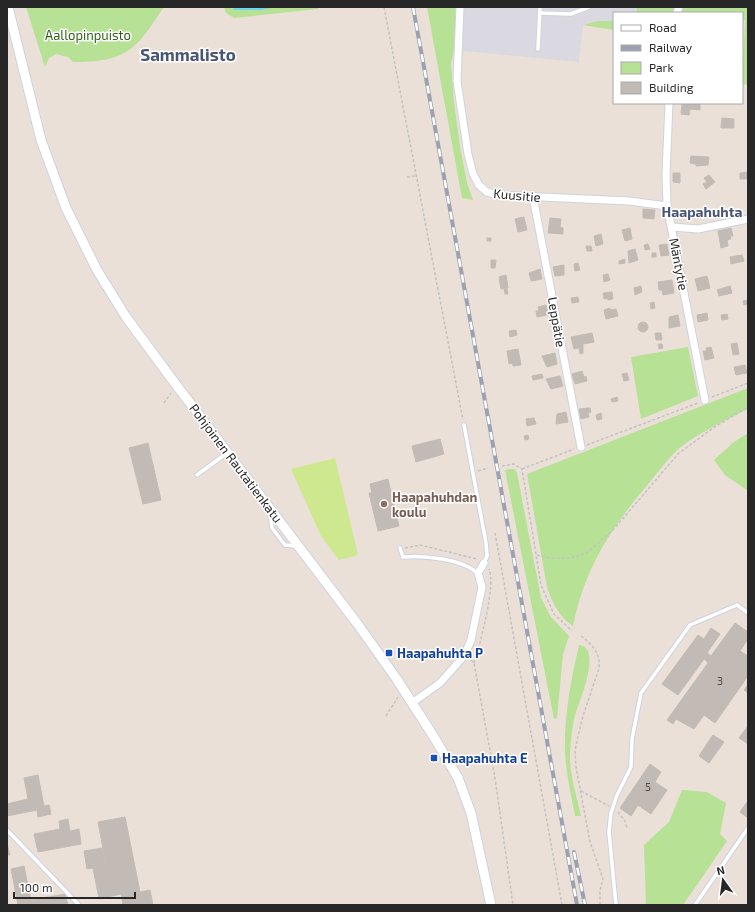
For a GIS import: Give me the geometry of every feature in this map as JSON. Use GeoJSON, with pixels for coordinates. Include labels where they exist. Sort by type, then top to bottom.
{"type":"FeatureCollection","features":[{"type":"Feature","properties":{"kind":"street","name":"Pohjoinen Rautatienkatu"},"geometry":{"type":"LineString","coordinates":[[8,7],[41,140],[66,208],[96,270],[126,317],[300,546],[412,703],[458,778],[475,829],[491,905]]}},
{"type":"Feature","properties":{"kind":"street","name":"Kuusitie"},"geometry":{"type":"LineString","coordinates":[[460,7],[457,81],[468,154],[479,185],[492,194],[629,201],[667,206]]}},
{"type":"Feature","properties":{"kind":"street","name":"Mäntytie"},"geometry":{"type":"LineString","coordinates":[[669,104],[666,174],[667,206],[705,400]]}},
{"type":"Feature","properties":{"kind":"street","name":"Leppätie"},"geometry":{"type":"LineString","coordinates":[[533,197],[581,447]]}},
{"type":"Feature","properties":{"kind":"street"},"geometry":{"type":"LineString","coordinates":[[672,226],[698,229],[748,219]]}},
{"type":"Feature","properties":{"kind":"street"},"geometry":{"type":"LineString","coordinates":[[412,703],[440,683],[464,656],[471,640],[482,587],[478,573],[484,563]]}},
{"type":"Feature","properties":{"kind":"lane"},"geometry":{"type":"LineString","coordinates":[[538,49],[540,7]]}},
{"type":"Feature","properties":{"kind":"lane"},"geometry":{"type":"LineString","coordinates":[[540,13],[571,14],[589,7]]}},
{"type":"Feature","properties":{"kind":"lane"},"geometry":{"type":"LineString","coordinates":[[464,425],[486,543],[487,556],[484,563]]}},
{"type":"Feature","properties":{"kind":"lane"},"geometry":{"type":"LineString","coordinates":[[197,476],[228,452]]}},
{"type":"Feature","properties":{"kind":"lane"},"geometry":{"type":"LineString","coordinates":[[400,548],[403,557],[420,555],[470,566],[478,573]]}},
{"type":"Feature","properties":{"kind":"lane"},"geometry":{"type":"LineString","coordinates":[[616,905],[609,832],[610,821],[617,795],[631,767],[632,738],[641,694],[690,625],[737,605],[748,613]]}},
{"type":"Feature","properties":{"kind":"lane"},"geometry":{"type":"LineString","coordinates":[[695,905],[746,834],[748,828]]}},
{"type":"Feature","properties":{"kind":"lane"},"geometry":{"type":"LineString","coordinates":[[7,830],[79,905]]}},
{"type":"Feature","properties":{"kind":"path"},"geometry":{"type":"LineString","coordinates":[[384,7],[464,425]]}},
{"type":"Feature","properties":{"kind":"path"},"geometry":{"type":"LineString","coordinates":[[407,177],[416,176]]}},
{"type":"Feature","properties":{"kind":"path"},"geometry":{"type":"LineString","coordinates":[[522,470],[748,383]]}},
{"type":"Feature","properties":{"kind":"path"},"geometry":{"type":"LineString","coordinates":[[164,403],[177,386]]}},
{"type":"Feature","properties":{"kind":"path"},"geometry":{"type":"LineString","coordinates":[[537,555],[550,558],[570,558],[587,553],[614,529],[678,454],[713,428],[748,407]]}},
{"type":"Feature","properties":{"kind":"path"},"geometry":{"type":"LineString","coordinates":[[502,466],[514,464],[522,470],[528,514],[537,555],[541,585],[547,601],[557,618],[572,631]]}},
{"type":"Feature","properties":{"kind":"path"},"geometry":{"type":"LineString","coordinates":[[473,473],[488,468]]}},
{"type":"Feature","properties":{"kind":"path"},"geometry":{"type":"LineString","coordinates":[[495,532],[562,905]]}},
{"type":"Feature","properties":{"kind":"path"},"geometry":{"type":"LineString","coordinates":[[400,548],[420,545],[456,553],[484,563]]}},
{"type":"Feature","properties":{"kind":"path"},"geometry":{"type":"LineString","coordinates":[[581,636],[594,647],[600,661],[582,719],[575,750],[576,767],[590,842],[603,879],[600,894],[600,905]]}},
{"type":"Feature","properties":{"kind":"path"},"geometry":{"type":"LineString","coordinates":[[464,656],[474,663],[495,778],[513,905]]}},
{"type":"Feature","properties":{"kind":"path"},"geometry":{"type":"LineString","coordinates":[[386,716],[403,689]]}},
{"type":"Feature","properties":{"kind":"shaded area"},"geometry":{"type":"Polygon","coordinates":[[[456,7],[637,7],[637,12],[613,12],[613,21],[598,21],[583,25],[579,62],[454,50],[456,7]]]}},
{"type":"Feature","properties":{"kind":"green space","name":"Aallopinpuisto"},"geometry":{"type":"Polygon","coordinates":[[[26,7],[164,7],[138,42],[121,55],[105,60],[73,62],[68,57],[56,54],[49,58],[45,67],[26,7]]]}},
{"type":"Feature","properties":{"kind":"green space"},"geometry":{"type":"Polygon","coordinates":[[[224,7],[318,7],[318,9],[234,18],[226,13],[224,7]]]}},
{"type":"Feature","properties":{"kind":"green space"},"geometry":{"type":"Polygon","coordinates":[[[427,7],[456,7],[454,50],[451,64],[454,102],[467,183],[473,200],[462,198],[427,7]]]}},
{"type":"Feature","properties":{"kind":"green space"},"geometry":{"type":"Polygon","coordinates":[[[637,7],[748,7],[748,85],[743,84],[745,20],[743,19],[743,12],[637,12],[637,7]]]}},
{"type":"Feature","properties":{"kind":"green space"},"geometry":{"type":"Polygon","coordinates":[[[598,21],[613,21],[613,30],[583,25],[598,21]]]}},
{"type":"Feature","properties":{"kind":"green space"},"geometry":{"type":"Polygon","coordinates":[[[688,347],[698,396],[641,419],[631,357],[688,347]]]}},
{"type":"Feature","properties":{"kind":"green space"},"geometry":{"type":"Polygon","coordinates":[[[748,388],[748,409],[702,433],[677,450],[635,500],[611,532],[592,567],[578,605],[573,626],[557,609],[547,587],[527,474],[748,388]]]}},
{"type":"Feature","properties":{"kind":"green space"},"geometry":{"type":"Polygon","coordinates":[[[748,433],[748,491],[725,475],[714,460],[734,442],[748,433]]]}},
{"type":"Feature","properties":{"kind":"green space"},"geometry":{"type":"Polygon","coordinates":[[[335,458],[358,555],[339,560],[321,536],[291,469],[335,458]]]}},
{"type":"Feature","properties":{"kind":"green space"},"geometry":{"type":"Polygon","coordinates":[[[515,469],[517,473],[541,598],[551,617],[569,636],[563,654],[557,718],[554,719],[505,470],[515,469]]]}},
{"type":"Feature","properties":{"kind":"green space"},"geometry":{"type":"Polygon","coordinates":[[[579,645],[586,648],[589,655],[589,665],[588,676],[575,715],[572,731],[570,758],[571,772],[581,816],[575,816],[566,768],[565,738],[573,671],[579,645]]]}},
{"type":"Feature","properties":{"kind":"green space"},"geometry":{"type":"Polygon","coordinates":[[[682,790],[707,792],[726,803],[720,834],[727,841],[683,905],[646,905],[644,845],[669,822],[682,790]]]}},
{"type":"Feature","properties":{"kind":"water"},"geometry":{"type":"Polygon","coordinates":[[[233,7],[275,7],[261,10],[234,10],[233,7]]]}},
{"type":"Feature","properties":{"kind":"building"},"geometry":{"type":"Polygon","coordinates":[[[682,104],[700,104],[700,110],[690,109],[689,115],[681,114],[682,104]]]}},
{"type":"Feature","properties":{"kind":"building"},"geometry":{"type":"Polygon","coordinates":[[[722,118],[734,119],[734,128],[721,128],[722,118]]]}},
{"type":"Feature","properties":{"kind":"building"},"geometry":{"type":"Polygon","coordinates":[[[691,156],[709,157],[708,165],[696,166],[696,164],[690,163],[691,156]]]}},
{"type":"Feature","properties":{"kind":"building"},"geometry":{"type":"Polygon","coordinates":[[[748,172],[748,179],[740,179],[740,173],[748,172]]]}},
{"type":"Feature","properties":{"kind":"building"},"geometry":{"type":"Polygon","coordinates":[[[673,173],[680,173],[680,183],[673,182],[673,173]]]}},
{"type":"Feature","properties":{"kind":"building"},"geometry":{"type":"Polygon","coordinates":[[[709,175],[715,182],[706,189],[703,184],[707,182],[704,178],[709,175]]]}},
{"type":"Feature","properties":{"kind":"building"},"geometry":{"type":"Polygon","coordinates":[[[643,209],[655,210],[654,219],[643,218],[643,209]]]}},
{"type":"Feature","properties":{"kind":"building"},"geometry":{"type":"Polygon","coordinates":[[[524,217],[527,230],[518,232],[515,219],[524,217]]]}},
{"type":"Feature","properties":{"kind":"building"},"geometry":{"type":"Polygon","coordinates":[[[550,218],[561,219],[560,227],[563,228],[563,234],[548,233],[550,218]]]}},
{"type":"Feature","properties":{"kind":"building"},"geometry":{"type":"Polygon","coordinates":[[[630,228],[632,239],[625,241],[622,230],[630,228]]]}},
{"type":"Feature","properties":{"kind":"building"},"geometry":{"type":"Polygon","coordinates":[[[731,228],[733,236],[730,236],[731,239],[727,240],[728,246],[721,248],[718,231],[731,228]]]}},
{"type":"Feature","properties":{"kind":"building"},"geometry":{"type":"Polygon","coordinates":[[[601,234],[603,244],[596,246],[594,236],[601,234]]]}},
{"type":"Feature","properties":{"kind":"building"},"geometry":{"type":"Polygon","coordinates":[[[487,238],[491,238],[491,241],[487,241],[487,238]]]}},
{"type":"Feature","properties":{"kind":"building"},"geometry":{"type":"Polygon","coordinates":[[[648,244],[650,249],[645,250],[644,245],[648,244]]]}},
{"type":"Feature","properties":{"kind":"building"},"geometry":{"type":"Polygon","coordinates":[[[667,244],[669,255],[661,256],[659,245],[667,244]]]}},
{"type":"Feature","properties":{"kind":"building"},"geometry":{"type":"Polygon","coordinates":[[[586,246],[591,246],[592,251],[587,251],[586,246]]]}},
{"type":"Feature","properties":{"kind":"building"},"geometry":{"type":"Polygon","coordinates":[[[635,249],[638,260],[629,263],[628,251],[635,249]]]}},
{"type":"Feature","properties":{"kind":"building"},"geometry":{"type":"Polygon","coordinates":[[[652,253],[656,253],[656,257],[652,257],[652,253]]]}},
{"type":"Feature","properties":{"kind":"building"},"geometry":{"type":"Polygon","coordinates":[[[742,255],[744,261],[731,264],[730,257],[742,255]]]}},
{"type":"Feature","properties":{"kind":"building"},"geometry":{"type":"Polygon","coordinates":[[[625,259],[625,263],[619,264],[619,261],[625,259]]]}},
{"type":"Feature","properties":{"kind":"building"},"geometry":{"type":"Polygon","coordinates":[[[491,260],[496,260],[495,268],[491,268],[491,260]]]}},
{"type":"Feature","properties":{"kind":"building"},"geometry":{"type":"Polygon","coordinates":[[[578,263],[580,270],[575,271],[574,264],[578,263]]]}},
{"type":"Feature","properties":{"kind":"building"},"geometry":{"type":"Polygon","coordinates":[[[564,265],[564,275],[555,276],[553,267],[564,265]]]}},
{"type":"Feature","properties":{"kind":"building"},"geometry":{"type":"Polygon","coordinates":[[[540,269],[542,279],[531,281],[529,273],[540,269]]]}},
{"type":"Feature","properties":{"kind":"building"},"geometry":{"type":"Polygon","coordinates":[[[608,274],[610,280],[604,282],[603,275],[608,274]]]}},
{"type":"Feature","properties":{"kind":"building"},"geometry":{"type":"Polygon","coordinates":[[[506,275],[508,288],[501,289],[499,277],[506,275]]]}},
{"type":"Feature","properties":{"kind":"building"},"geometry":{"type":"Polygon","coordinates":[[[707,276],[710,288],[698,291],[695,279],[707,276]]]}},
{"type":"Feature","properties":{"kind":"building"},"geometry":{"type":"Polygon","coordinates":[[[672,280],[674,293],[663,295],[662,290],[659,290],[658,282],[672,280]]]}},
{"type":"Feature","properties":{"kind":"building"},"geometry":{"type":"Polygon","coordinates":[[[641,286],[642,292],[635,295],[634,288],[641,286]]]}},
{"type":"Feature","properties":{"kind":"building"},"geometry":{"type":"Polygon","coordinates":[[[730,286],[732,293],[719,296],[717,290],[730,286]]]}},
{"type":"Feature","properties":{"kind":"building"},"geometry":{"type":"Polygon","coordinates":[[[504,289],[507,289],[508,294],[505,294],[504,289]]]}},
{"type":"Feature","properties":{"kind":"building"},"geometry":{"type":"Polygon","coordinates":[[[612,292],[613,299],[604,299],[603,293],[612,292]]]}},
{"type":"Feature","properties":{"kind":"building"},"geometry":{"type":"Polygon","coordinates":[[[578,297],[579,302],[572,303],[571,298],[578,297]]]}},
{"type":"Feature","properties":{"kind":"building"},"geometry":{"type":"Polygon","coordinates":[[[748,300],[748,304],[744,305],[743,301],[748,300]]]}},
{"type":"Feature","properties":{"kind":"building"},"geometry":{"type":"Polygon","coordinates":[[[654,302],[655,308],[651,309],[650,303],[654,302]]]}},
{"type":"Feature","properties":{"kind":"building"},"geometry":{"type":"Polygon","coordinates":[[[546,305],[548,315],[537,317],[536,311],[539,311],[538,307],[546,305]]]}},
{"type":"Feature","properties":{"kind":"building"},"geometry":{"type":"Polygon","coordinates":[[[610,308],[610,310],[616,309],[618,316],[606,319],[604,310],[610,308]]]}},
{"type":"Feature","properties":{"kind":"building"},"geometry":{"type":"Polygon","coordinates":[[[707,313],[708,320],[698,322],[697,315],[707,313]]]}},
{"type":"Feature","properties":{"kind":"building"},"geometry":{"type":"Polygon","coordinates":[[[727,314],[728,319],[722,320],[721,315],[727,314]]]}},
{"type":"Feature","properties":{"kind":"building"},"geometry":{"type":"Polygon","coordinates":[[[678,315],[680,326],[669,328],[669,317],[678,315]]]}},
{"type":"Feature","properties":{"kind":"building"},"geometry":{"type":"Polygon","coordinates":[[[641,322],[645,322],[647,323],[647,331],[641,332],[638,329],[638,325],[641,322]]]}},
{"type":"Feature","properties":{"kind":"building"},"geometry":{"type":"Polygon","coordinates":[[[516,330],[517,335],[510,337],[509,331],[516,330]]]}},
{"type":"Feature","properties":{"kind":"building"},"geometry":{"type":"Polygon","coordinates":[[[592,333],[594,342],[583,344],[583,353],[580,354],[579,348],[574,349],[571,337],[592,333]]]}},
{"type":"Feature","properties":{"kind":"building"},"geometry":{"type":"Polygon","coordinates":[[[655,333],[661,333],[662,340],[656,340],[655,333]]]}},
{"type":"Feature","properties":{"kind":"building"},"geometry":{"type":"Polygon","coordinates":[[[737,343],[739,354],[733,355],[731,344],[737,343]]]}},
{"type":"Feature","properties":{"kind":"building"},"geometry":{"type":"Polygon","coordinates":[[[658,344],[662,344],[663,348],[659,349],[658,344]]]}},
{"type":"Feature","properties":{"kind":"building"},"geometry":{"type":"Polygon","coordinates":[[[711,347],[714,358],[705,360],[703,351],[707,351],[706,348],[711,347]]]}},
{"type":"Feature","properties":{"kind":"building"},"geometry":{"type":"Polygon","coordinates":[[[518,349],[521,365],[513,366],[512,363],[509,364],[507,351],[518,349]]]}},
{"type":"Feature","properties":{"kind":"building"},"geometry":{"type":"Polygon","coordinates":[[[555,353],[557,364],[547,367],[542,356],[555,353]]]}},
{"type":"Feature","properties":{"kind":"building"},"geometry":{"type":"Polygon","coordinates":[[[745,365],[747,373],[736,375],[734,367],[745,365]]]}},
{"type":"Feature","properties":{"kind":"building"},"geometry":{"type":"Polygon","coordinates":[[[582,371],[584,377],[586,376],[587,381],[575,384],[572,374],[582,371]]]}},
{"type":"Feature","properties":{"kind":"building"},"geometry":{"type":"Polygon","coordinates":[[[627,373],[629,380],[624,381],[622,374],[627,373]]]}},
{"type":"Feature","properties":{"kind":"building"},"geometry":{"type":"Polygon","coordinates":[[[542,374],[543,378],[533,380],[532,376],[542,374]]]}},
{"type":"Feature","properties":{"kind":"building"},"geometry":{"type":"Polygon","coordinates":[[[560,376],[563,386],[551,389],[546,379],[560,376]]]}},
{"type":"Feature","properties":{"kind":"building"},"geometry":{"type":"Polygon","coordinates":[[[617,397],[618,401],[612,402],[611,399],[617,397]]]}},
{"type":"Feature","properties":{"kind":"building"},"geometry":{"type":"Polygon","coordinates":[[[590,408],[591,412],[588,413],[589,417],[581,419],[579,409],[590,408]]]}},
{"type":"Feature","properties":{"kind":"building"},"geometry":{"type":"Polygon","coordinates":[[[566,412],[568,422],[556,424],[557,414],[566,412]]]}},
{"type":"Feature","properties":{"kind":"building"},"geometry":{"type":"Polygon","coordinates":[[[601,413],[602,419],[597,420],[596,415],[601,413]]]}},
{"type":"Feature","properties":{"kind":"building"},"geometry":{"type":"Polygon","coordinates":[[[534,418],[536,424],[527,426],[526,419],[534,418]]]}},
{"type":"Feature","properties":{"kind":"building"},"geometry":{"type":"Polygon","coordinates":[[[528,435],[529,439],[525,440],[524,436],[528,435]]]}},
{"type":"Feature","properties":{"kind":"building"},"geometry":{"type":"Polygon","coordinates":[[[440,439],[444,454],[416,462],[412,446],[440,439]]]}},
{"type":"Feature","properties":{"kind":"building"},"geometry":{"type":"Polygon","coordinates":[[[148,443],[161,500],[143,504],[129,448],[148,443]]]}},
{"type":"Feature","properties":{"kind":"building"},"geometry":{"type":"Polygon","coordinates":[[[388,479],[399,526],[378,531],[369,493],[372,493],[370,484],[388,479]]]}},
{"type":"Feature","properties":{"kind":"building"},"geometry":{"type":"Polygon","coordinates":[[[735,623],[748,632],[748,639],[740,651],[748,656],[748,676],[715,723],[704,715],[694,729],[676,719],[673,724],[667,720],[708,663],[704,659],[678,695],[662,684],[698,635],[704,639],[711,628],[720,634],[707,653],[711,656],[735,623]]]}},
{"type":"Feature","properties":{"kind":"building"},"geometry":{"type":"Polygon","coordinates":[[[748,684],[748,693],[744,690],[748,684]]]}},
{"type":"Feature","properties":{"kind":"building"},"geometry":{"type":"Polygon","coordinates":[[[748,726],[748,744],[739,738],[748,726]]]}},
{"type":"Feature","properties":{"kind":"building"},"geometry":{"type":"Polygon","coordinates":[[[713,735],[724,742],[709,763],[699,756],[713,735]]]}},
{"type":"Feature","properties":{"kind":"building"},"geometry":{"type":"Polygon","coordinates":[[[650,764],[661,772],[655,782],[667,790],[651,814],[638,805],[631,816],[620,808],[650,764]]]}},
{"type":"Feature","properties":{"kind":"building"},"geometry":{"type":"Polygon","coordinates":[[[38,775],[44,806],[49,805],[51,814],[38,817],[37,810],[7,816],[7,804],[28,799],[24,778],[38,775]]]}},
{"type":"Feature","properties":{"kind":"building"},"geometry":{"type":"Polygon","coordinates":[[[747,802],[748,803],[748,818],[740,812],[747,802]]]}},
{"type":"Feature","properties":{"kind":"building"},"geometry":{"type":"Polygon","coordinates":[[[125,817],[140,892],[150,890],[153,905],[123,905],[121,894],[112,896],[98,822],[125,817]]]}},
{"type":"Feature","properties":{"kind":"building"},"geometry":{"type":"Polygon","coordinates":[[[68,819],[70,831],[79,829],[81,844],[38,852],[34,834],[60,829],[59,821],[68,819]]]}},
{"type":"Feature","properties":{"kind":"building"},"geometry":{"type":"Polygon","coordinates":[[[7,843],[10,855],[7,855],[7,843]]]}},
{"type":"Feature","properties":{"kind":"building"},"geometry":{"type":"Polygon","coordinates":[[[102,848],[112,896],[99,899],[93,868],[87,869],[84,851],[102,848]]]}},
{"type":"Feature","properties":{"kind":"building"},"geometry":{"type":"Polygon","coordinates":[[[24,866],[31,900],[65,894],[68,905],[18,905],[11,869],[24,866]]]}},
{"type":"Feature","properties":{"kind":"railway"},"geometry":{"type":"LineString","coordinates":[[413,7],[577,905]]}},
{"type":"Feature","properties":{"kind":"railway"},"geometry":{"type":"LineString","coordinates":[[574,852],[585,905]]}},
{"type":"Feature","properties":{"kind":"place","name":"Haapahuhdan koulu"},"geometry":{"type":"Point","coordinates":[384,504]}},
{"type":"Feature","properties":{"kind":"place","name":"Haapahuhta P"},"geometry":{"type":"Point","coordinates":[389,653]}},
{"type":"Feature","properties":{"kind":"place","name":"Haapahuhta E"},"geometry":{"type":"Point","coordinates":[434,758]}},
{"type":"Feature","properties":{"kind":"district","name":"Sammalisto"},"geometry":{"type":"Point","coordinates":[188,54]}},
{"type":"Feature","properties":{"kind":"district","name":"Haapahuhta"},"geometry":{"type":"Point","coordinates":[702,211]}}]}
